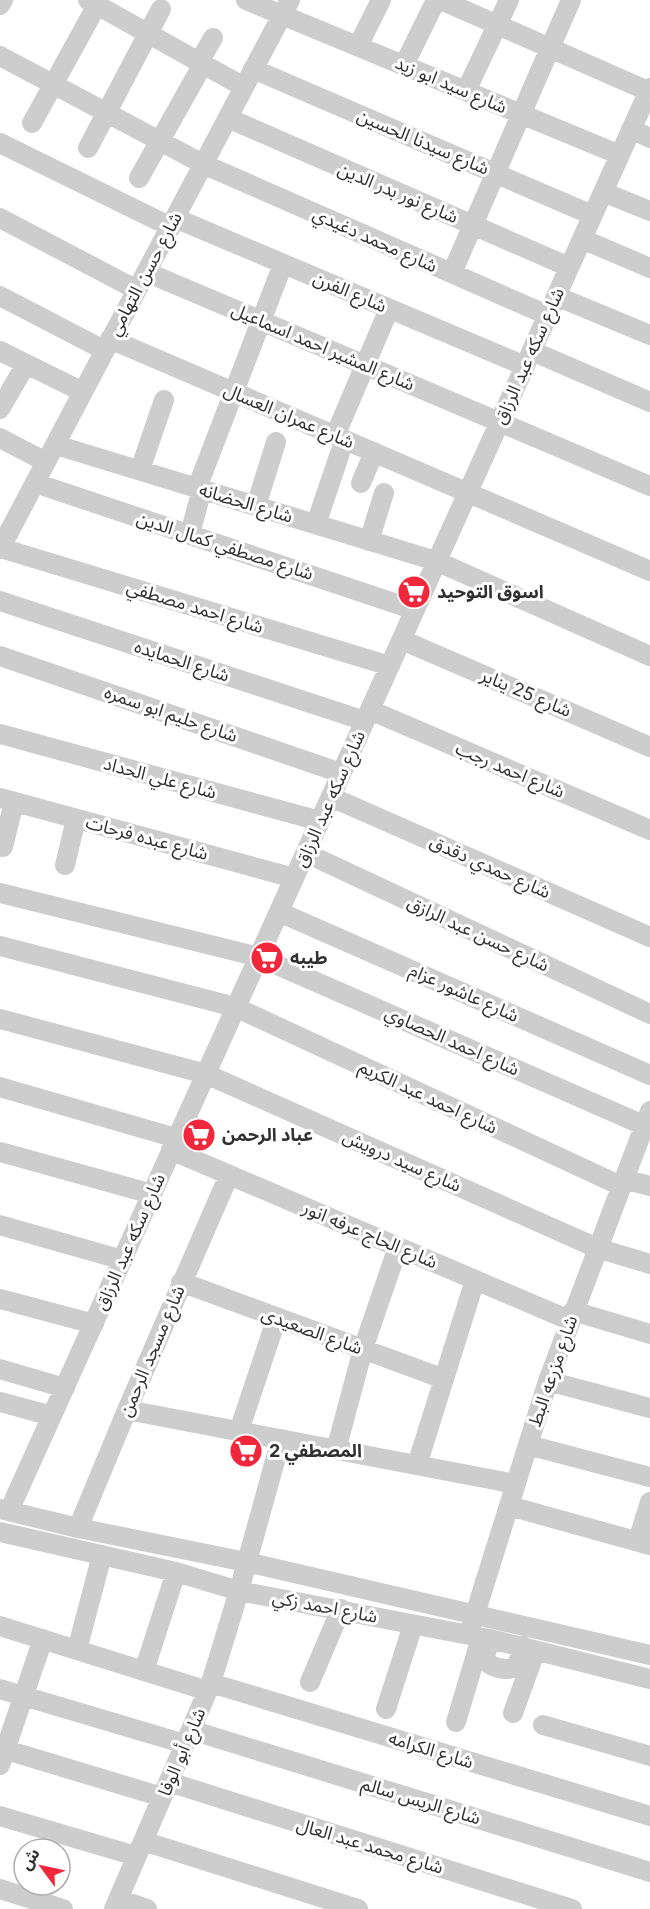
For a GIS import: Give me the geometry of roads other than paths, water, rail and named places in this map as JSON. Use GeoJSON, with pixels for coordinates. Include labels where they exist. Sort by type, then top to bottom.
{"type":"FeatureCollection","features":[{"type":"Feature","properties":{"kind":"street"},"geometry":{"type":"LineString","coordinates":[[0,5],[3,0]]}},
{"type":"Feature","properties":{"kind":"street","name":"شارع سيد ابو زيد"},"geometry":{"type":"LineString","coordinates":[[246,0],[286,7],[358,46],[620,155]]}},
{"type":"Feature","properties":{"kind":"street"},"geometry":{"type":"LineString","coordinates":[[358,46],[381,0]]}},
{"type":"Feature","properties":{"kind":"street"},"geometry":{"type":"LineString","coordinates":[[404,65],[436,0]]}},
{"type":"Feature","properties":{"kind":"street"},"geometry":{"type":"LineString","coordinates":[[441,0],[649,89]]}},
{"type":"Feature","properties":{"kind":"street"},"geometry":{"type":"LineString","coordinates":[[466,91],[509,0]]}},
{"type":"Feature","properties":{"kind":"street"},"geometry":{"type":"LineString","coordinates":[[452,273],[571,0]]}},
{"type":"Feature","properties":{"kind":"street"},"geometry":{"type":"LineString","coordinates":[[32,123],[54,84],[93,3],[244,87]]}},
{"type":"Feature","properties":{"kind":"street","name":"شارع حسن التهامي"},"geometry":{"type":"LineString","coordinates":[[2,541],[56,445],[286,7]]}},
{"type":"Feature","properties":{"kind":"street"},"geometry":{"type":"LineString","coordinates":[[88,148],[161,9]]}},
{"type":"Feature","properties":{"kind":"street"},"geometry":{"type":"LineString","coordinates":[[139,178],[213,38]]}},
{"type":"Feature","properties":{"kind":"street","name":"شارع محمد دغيدي"},"geometry":{"type":"LineString","coordinates":[[0,56],[203,164],[548,315]]}},
{"type":"Feature","properties":{"kind":"street","name":"شارع سيدنا الحسين"},"geometry":{"type":"LineString","coordinates":[[254,69],[592,215]]}},
{"type":"Feature","properties":{"kind":"street","name":"شارع سكه عبد الرزاق"},"geometry":{"type":"LineString","coordinates":[[4,1510],[65,1388],[649,89]]}},
{"type":"Feature","properties":{"kind":"street","name":"شارع نور بدر الدين"},"geometry":{"type":"LineString","coordinates":[[228,118],[569,267]]}},
{"type":"Feature","properties":{"kind":"street"},"geometry":{"type":"LineString","coordinates":[[631,129],[650,138]]}},
{"type":"Feature","properties":{"kind":"street","name":"شارع الفرن"},"geometry":{"type":"LineString","coordinates":[[0,143],[173,222],[283,264],[389,309],[650,402]]}},
{"type":"Feature","properties":{"kind":"street"},"geometry":{"type":"LineString","coordinates":[[603,192],[650,211]]}},
{"type":"Feature","properties":{"kind":"street"},"geometry":{"type":"LineString","coordinates":[[0,218],[137,290]]}},
{"type":"Feature","properties":{"kind":"street"},"geometry":{"type":"LineString","coordinates":[[582,239],[650,268]]}},
{"type":"Feature","properties":{"kind":"street"},"geometry":{"type":"LineString","coordinates":[[190,534],[199,489],[233,392],[283,264]]}},
{"type":"Feature","properties":{"kind":"street","name":"شارع المشير احمد اسماعيل"},"geometry":{"type":"LineString","coordinates":[[146,272],[650,486]]}},
{"type":"Feature","properties":{"kind":"street","name":"شارع عمران العسال"},"geometry":{"type":"LineString","coordinates":[[0,296],[107,345],[233,392],[338,445],[374,452],[650,571]]}},
{"type":"Feature","properties":{"kind":"street"},"geometry":{"type":"LineString","coordinates":[[556,296],[650,335]]}},
{"type":"Feature","properties":{"kind":"street"},"geometry":{"type":"LineString","coordinates":[[316,524],[338,445],[365,364],[389,309]]}},
{"type":"Feature","properties":{"kind":"street"},"geometry":{"type":"LineString","coordinates":[[0,351],[83,392]]}},
{"type":"Feature","properties":{"kind":"street"},"geometry":{"type":"LineString","coordinates":[[0,409],[26,364]]}},
{"type":"Feature","properties":{"kind":"street"},"geometry":{"type":"LineString","coordinates":[[140,470],[164,400]]}},
{"type":"Feature","properties":{"kind":"street"},"geometry":{"type":"LineString","coordinates":[[0,438],[46,462]]}},
{"type":"Feature","properties":{"kind":"street"},"geometry":{"type":"LineString","coordinates":[[256,506],[276,442]]}},
{"type":"Feature","properties":{"kind":"street","name":"شارع الحضانه"},"geometry":{"type":"LineString","coordinates":[[56,445],[436,561],[650,656]]}},
{"type":"Feature","properties":{"kind":"street"},"geometry":{"type":"LineString","coordinates":[[361,483],[374,452]]}},
{"type":"Feature","properties":{"kind":"street","name":"شارع مصطفي كمال الدين"},"geometry":{"type":"LineString","coordinates":[[35,483],[415,610]]}},
{"type":"Feature","properties":{"kind":"street"},"geometry":{"type":"LineString","coordinates":[[369,541],[384,493]]}},
{"type":"Feature","properties":{"kind":"street","name":"شارع احمد مصطفي"},"geometry":{"type":"LineString","coordinates":[[2,541],[390,666]]}},
{"type":"Feature","properties":{"kind":"street","name":"شارع الحمايده"},"geometry":{"type":"LineString","coordinates":[[0,601],[367,716]]}},
{"type":"Feature","properties":{"kind":"street","name":"شارع 25 يناير"},"geometry":{"type":"LineString","coordinates":[[402,640],[650,747]]}},
{"type":"Feature","properties":{"kind":"street","name":"شارع حليم ابو سمره"},"geometry":{"type":"LineString","coordinates":[[0,656],[341,773]]}},
{"type":"Feature","properties":{"kind":"street","name":"شارع احمد رجب"},"geometry":{"type":"LineString","coordinates":[[367,716],[650,830]]}},
{"type":"Feature","properties":{"kind":"street","name":"شارع علي الحداد"},"geometry":{"type":"LineString","coordinates":[[0,734],[320,821]]}},
{"type":"Feature","properties":{"kind":"street","name":"شارع حمدي دقدق"},"geometry":{"type":"LineString","coordinates":[[331,797],[650,937]]}},
{"type":"Feature","properties":{"kind":"street"},"geometry":{"type":"LineString","coordinates":[[3,847],[7,800]]}},
{"type":"Feature","properties":{"kind":"street","name":"شارع عبده فرحات"},"geometry":{"type":"LineString","coordinates":[[7,800],[294,878]]}},
{"type":"Feature","properties":{"kind":"street"},"geometry":{"type":"LineString","coordinates":[[65,865],[76,819]]}},
{"type":"Feature","properties":{"kind":"street","name":"شارع حسن عبد الرازق"},"geometry":{"type":"LineString","coordinates":[[306,853],[650,1014]]}},
{"type":"Feature","properties":{"kind":"street","name":"شارع احمد الحصاوي"},"geometry":{"type":"LineString","coordinates":[[0,893],[259,957],[648,1122]]}},
{"type":"Feature","properties":{"kind":"street","name":"شارع عاشور عزام"},"geometry":{"type":"LineString","coordinates":[[279,912],[650,1075]]}},
{"type":"Feature","properties":{"kind":"street","name":"شارع احمد عبد الكريم"},"geometry":{"type":"LineString","coordinates":[[0,946],[235,1007],[622,1182],[650,1186]]}},
{"type":"Feature","properties":{"kind":"street","name":"شارع سيد درويش"},"geometry":{"type":"LineString","coordinates":[[0,1019],[206,1074],[597,1248],[650,1264]]}},
{"type":"Feature","properties":{"kind":"street","name":"شارع الحاج عرفه انور"},"geometry":{"type":"LineString","coordinates":[[0,1088],[173,1144],[229,1175],[475,1280],[571,1316],[650,1334]]}},
{"type":"Feature","properties":{"kind":"street","name":"شارع مزرعه البط"},"geometry":{"type":"LineString","coordinates":[[456,1722],[482,1640],[475,1615],[548,1381],[622,1182],[648,1122]]}},
{"type":"Feature","properties":{"kind":"street"},"geometry":{"type":"LineString","coordinates":[[0,1152],[152,1194]]}},
{"type":"Feature","properties":{"kind":"street","name":"شارع مسجد الرحمن"},"geometry":{"type":"LineString","coordinates":[[78,1528],[181,1282],[229,1175]]}},
{"type":"Feature","properties":{"kind":"street"},"geometry":{"type":"LineString","coordinates":[[0,1225],[123,1260]]}},
{"type":"Feature","properties":{"kind":"street"},"geometry":{"type":"LineString","coordinates":[[336,1450],[363,1349],[398,1247]]}},
{"type":"Feature","properties":{"kind":"street"},"geometry":{"type":"LineString","coordinates":[[417,1465],[475,1280]]}},
{"type":"Feature","properties":{"kind":"street","name":"شارع الصعيدى"},"geometry":{"type":"LineString","coordinates":[[181,1282],[444,1379]]}},
{"type":"Feature","properties":{"kind":"street"},"geometry":{"type":"LineString","coordinates":[[0,1299],[94,1324]]}},
{"type":"Feature","properties":{"kind":"street"},"geometry":{"type":"LineString","coordinates":[[239,1431],[277,1317]]}},
{"type":"Feature","properties":{"kind":"street"},"geometry":{"type":"LineString","coordinates":[[0,1369],[65,1388]]}},
{"type":"Feature","properties":{"kind":"street"},"geometry":{"type":"LineString","coordinates":[[548,1381],[650,1408]]}},
{"type":"Feature","properties":{"kind":"street"},"geometry":{"type":"LineString","coordinates":[[0,1402],[52,1416]]}},
{"type":"Feature","properties":{"kind":"street"},"geometry":{"type":"LineString","coordinates":[[127,1410],[516,1484]]}},
{"type":"Feature","properties":{"kind":"street","name":"شارع أبو الوفا"},"geometry":{"type":"LineString","coordinates":[[116,1904],[210,1687],[281,1439]]}},
{"type":"Feature","properties":{"kind":"street"},"geometry":{"type":"LineString","coordinates":[[528,1445],[650,1477]]}},
{"type":"Feature","properties":{"kind":"street"},"geometry":{"type":"LineString","coordinates":[[509,1506],[644,1543],[650,1502]]}},
{"type":"Feature","properties":{"kind":"street","name":"شارع احمد زكي"},"geometry":{"type":"LineString","coordinates":[[4,1510],[78,1528],[246,1562],[650,1655]]}},
{"type":"Feature","properties":{"kind":"street","name":"شارع احمد زكي"},"geometry":{"type":"LineString","coordinates":[[0,1532],[176,1572],[239,1591],[341,1609],[650,1679]]}},
{"type":"Feature","properties":{"kind":"street"},"geometry":{"type":"LineString","coordinates":[[77,1650],[102,1555]]}},
{"type":"Feature","properties":{"kind":"street"},"geometry":{"type":"LineString","coordinates":[[144,1671],[176,1572]]}},
{"type":"Feature","properties":{"kind":"street"},"geometry":{"type":"LineString","coordinates":[[310,1682],[341,1609]]}},
{"type":"Feature","properties":{"kind":"street"},"geometry":{"type":"LineString","coordinates":[[386,1709],[413,1625]]}},
{"type":"Feature","properties":{"kind":"street","name":"شارع الكرامه"},"geometry":{"type":"LineString","coordinates":[[0,1626],[144,1671],[210,1687],[650,1816]]}},
{"type":"Feature","properties":{"kind":"street"},"geometry":{"type":"LineString","coordinates":[[2,1754],[43,1639]]}},
{"type":"Feature","properties":{"kind":"street"},"geometry":{"type":"LineString","coordinates":[[513,1713],[526,1651]]}},
{"type":"Feature","properties":{"kind":"street","name":"شارع الريس سالم"},"geometry":{"type":"LineString","coordinates":[[0,1689],[188,1737],[650,1872]]}},
{"type":"Feature","properties":{"kind":"street"},"geometry":{"type":"LineString","coordinates":[[543,1725],[650,1756]]}},
{"type":"Feature","properties":{"kind":"street","name":"شارع محمد عبد العال"},"geometry":{"type":"LineString","coordinates":[[2,1754],[166,1790],[572,1909]]}},
{"type":"Feature","properties":{"kind":"street"},"geometry":{"type":"LineString","coordinates":[[0,1816],[140,1848],[358,1909]]}},
{"type":"Feature","properties":{"kind":"street"},"geometry":{"type":"LineString","coordinates":[[0,1889],[63,1909]]}},
{"type":"Feature","properties":{"kind":"street"},"geometry":{"type":"LineString","coordinates":[[116,1904],[147,1909]]}},
{"type":"Feature","properties":{"kind":"place","name":"اسوق التوحيد"},"geometry":{"type":"Point","coordinates":[414,592]}},
{"type":"Feature","properties":{"kind":"place","name":"طيبه"},"geometry":{"type":"Point","coordinates":[267,958]}},
{"type":"Feature","properties":{"kind":"place","name":"عباد الرحمن"},"geometry":{"type":"Point","coordinates":[199,1135]}},
{"type":"Feature","properties":{"kind":"place","name":"المصطفي 2"},"geometry":{"type":"Point","coordinates":[246,1451]}}]}
